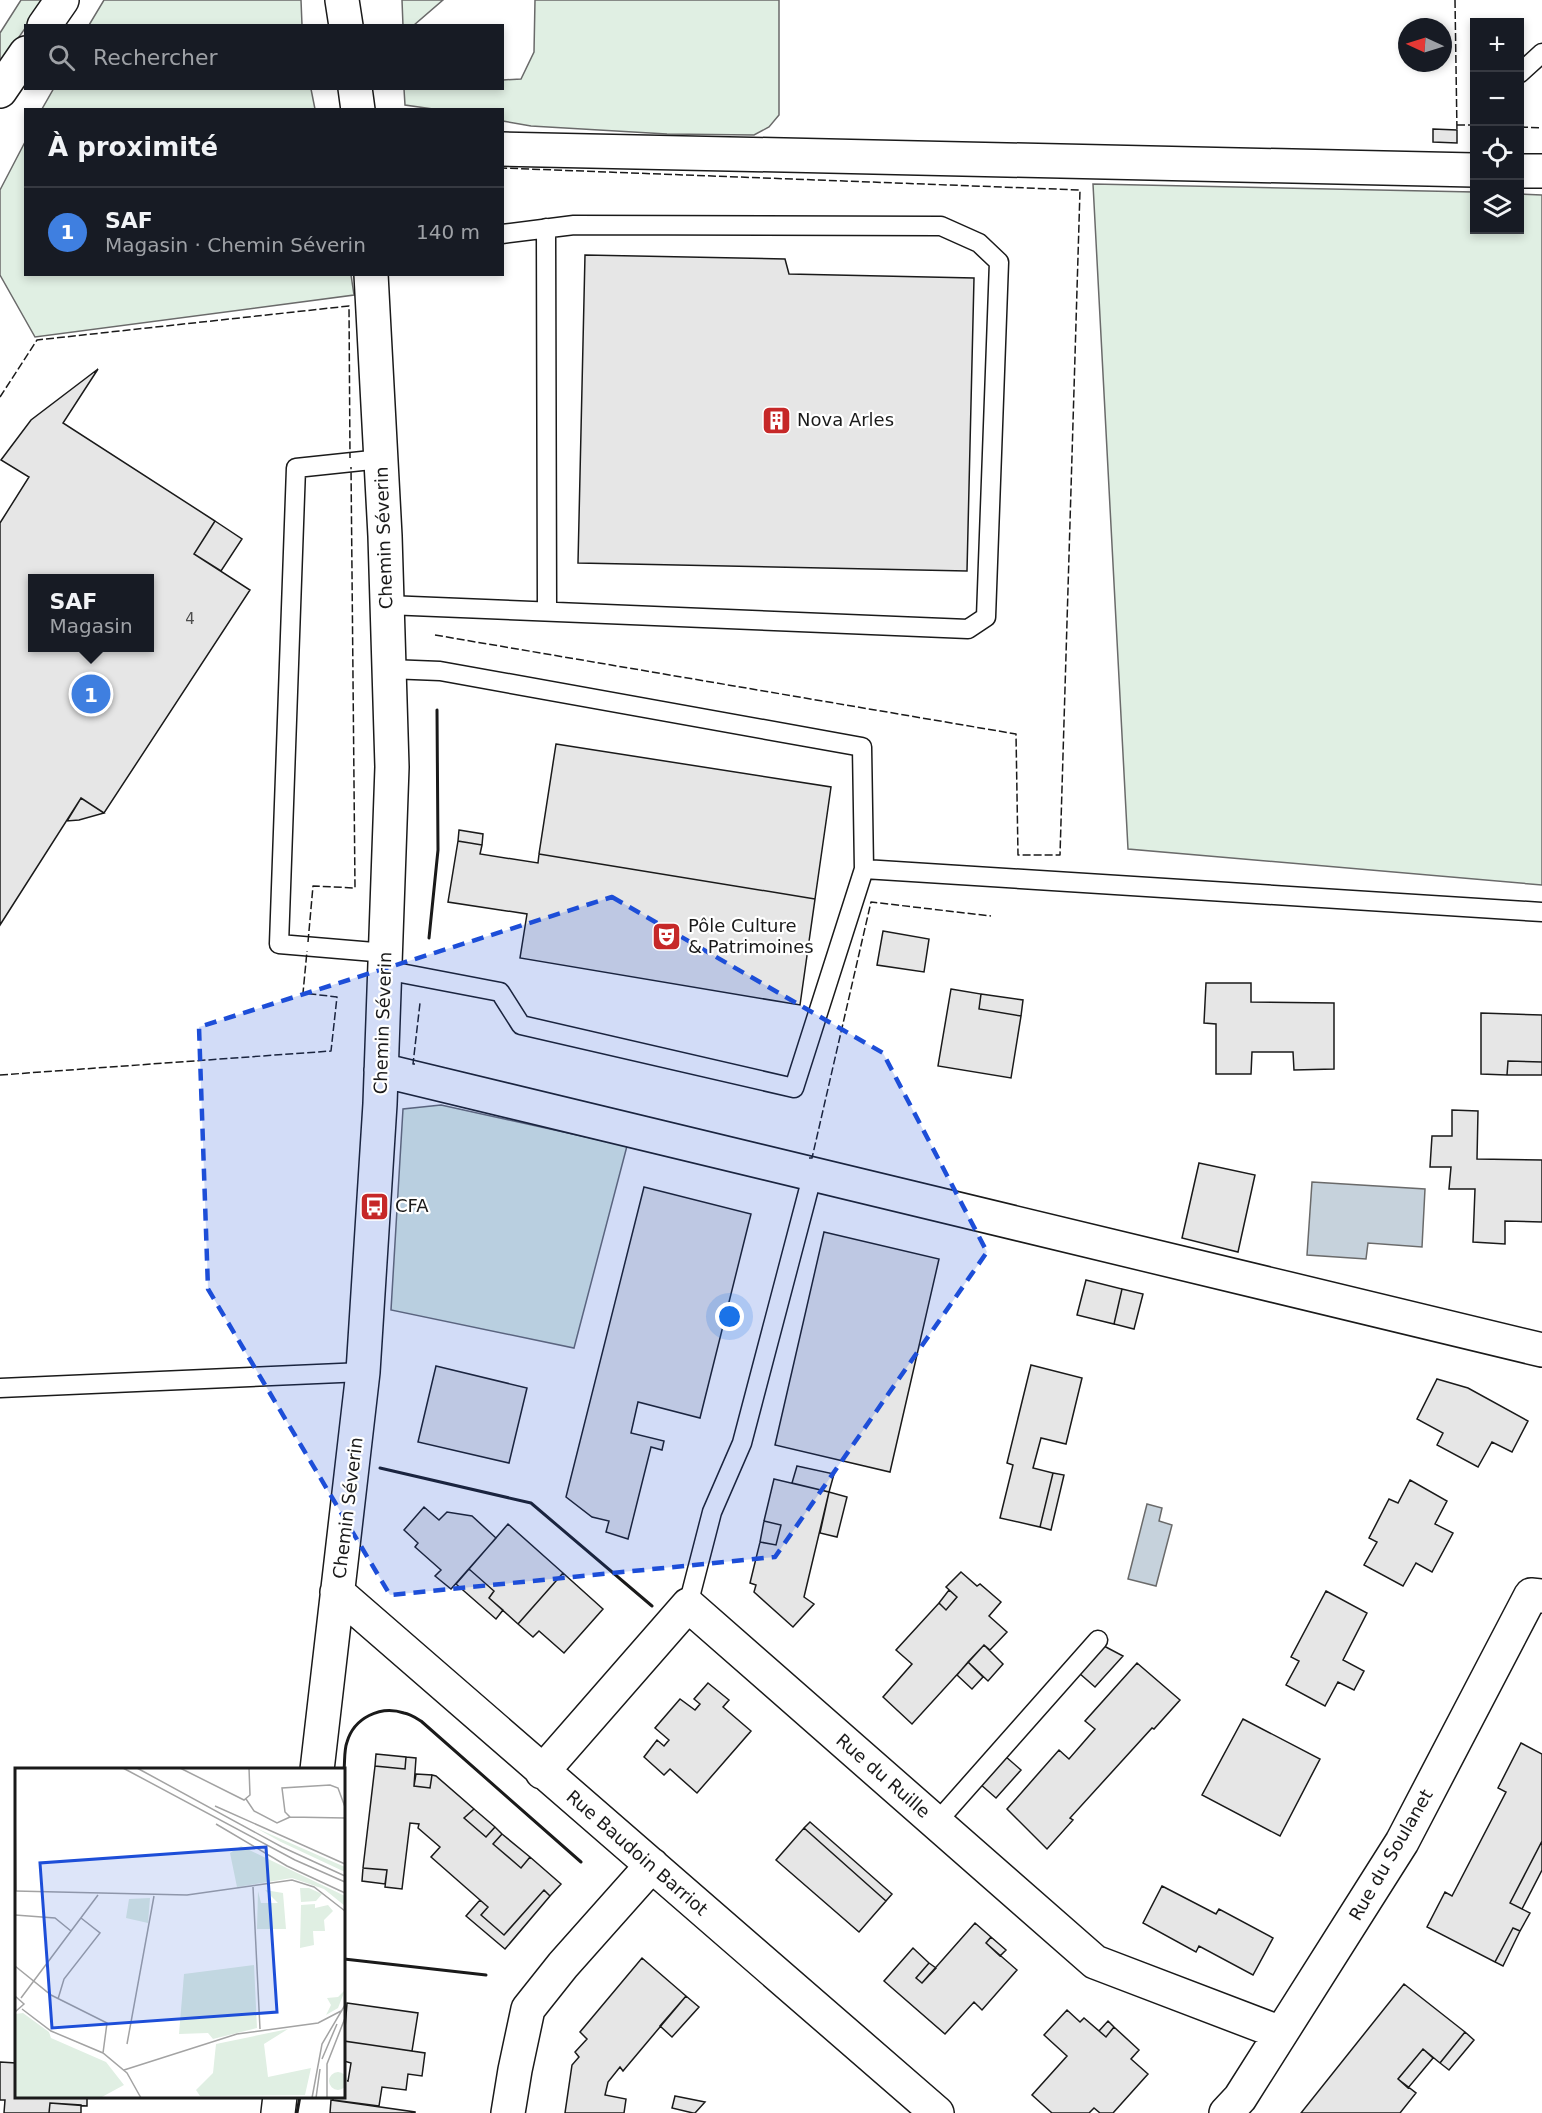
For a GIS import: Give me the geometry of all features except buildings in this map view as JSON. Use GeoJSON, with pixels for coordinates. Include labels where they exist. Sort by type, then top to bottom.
{"type":"FeatureCollection","features":[{"type":"Feature","properties":{"kind":"main road"},"geometry":{"type":"LineString","coordinates":[[46,24],[62,0]]}},
{"type":"Feature","properties":{"kind":"main road"},"geometry":{"type":"LineString","coordinates":[[342,0],[346,24]]}},
{"type":"Feature","properties":{"kind":"main road"},"geometry":{"type":"LineString","coordinates":[[0,91],[24,56]]}},
{"type":"Feature","properties":{"kind":"main road"},"geometry":{"type":"LineString","coordinates":[[355,90],[358,108]]}},
{"type":"Feature","properties":{"kind":"main road"},"geometry":{"type":"LineString","coordinates":[[504,149],[1470,170]]}},
{"type":"Feature","properties":{"kind":"main road"},"geometry":{"type":"LineString","coordinates":[[1524,171],[1542,171]]}},
{"type":"Feature","properties":{"kind":"main road","name":"Chemin Séverin"},"geometry":{"type":"LineString","coordinates":[[317,1768],[363,1372],[381,1071],[385,962],[392,767],[381,459],[371,276]]}},
{"type":"Feature","properties":{"kind":"main road"},"geometry":{"type":"LineString","coordinates":[[381,1071],[1542,1350]]}},
{"type":"Feature","properties":{"kind":"main road","name":"Rue Baudoin Barriot"},"geometry":{"type":"LineString","coordinates":[[338,1592],[542,1772],[937,2113]]}},
{"type":"Feature","properties":{"kind":"main road","name":"Rue du Soulanet"},"geometry":{"type":"LineString","coordinates":[[1226,2113],[1240,2098],[1402,1842],[1531,1595],[1542,1596]]}},
{"type":"Feature","properties":{"kind":"main road"},"geometry":{"type":"LineString","coordinates":[[542,1772],[688,1605]]}},
{"type":"Feature","properties":{"kind":"main road","name":"Rue du Ruille"},"geometry":{"type":"LineString","coordinates":[[688,1605],[1095,1962],[1281,2033]]}},
{"type":"Feature","properties":{"kind":"main road"},"geometry":{"type":"LineString","coordinates":[[508,2113],[528,2009],[562,1965],[652,1865]]}},
{"type":"Feature","properties":{"kind":"main road"},"geometry":{"type":"LineString","coordinates":[[278,2113],[280,2098]]}},
{"type":"Feature","properties":{"kind":"lane"},"geometry":{"type":"LineString","coordinates":[[1521,72],[1542,53]]}},
{"type":"Feature","properties":{"kind":"lane"},"geometry":{"type":"LineString","coordinates":[[387,605],[968,629],[986,617],[999,262],[979,243],[941,226],[574,225],[504,234]]}},
{"type":"Feature","properties":{"kind":"lane"},"geometry":{"type":"LineString","coordinates":[[546,228],[547,610]]}},
{"type":"Feature","properties":{"kind":"lane"},"geometry":{"type":"LineString","coordinates":[[381,459],[296,468],[279,944],[385,962],[500,992],[520,1025],[794,1088],[864,869],[862,747],[440,671],[389,669]]}},
{"type":"Feature","properties":{"kind":"lane"},"geometry":{"type":"LineString","coordinates":[[864,869],[1542,912]]}},
{"type":"Feature","properties":{"kind":"lane"},"geometry":{"type":"LineString","coordinates":[[688,1605],[712,1512],[742,1443],[813,1173]]}},
{"type":"Feature","properties":{"kind":"lane"},"geometry":{"type":"LineString","coordinates":[[0,1389],[363,1372]]}},
{"type":"Feature","properties":{"kind":"lane"},"geometry":{"type":"LineString","coordinates":[[936,1822],[1098,1640]]}},
{"type":"Feature","properties":{"kind":"highlighted area"},"geometry":{"type":"Polygon","coordinates":[[[612,897],[883,1053],[987,1252],[775,1557],[390,1595],[208,1289],[199,1027],[612,897]]]}},
{"type":"Feature","properties":{"kind":"green space"},"geometry":{"type":"Polygon","coordinates":[[[21,0],[45,0],[28,24],[24,24],[24,30],[0,64],[0,33],[21,0]]]}},
{"type":"Feature","properties":{"kind":"green space"},"geometry":{"type":"Polygon","coordinates":[[[104,0],[301,0],[302,24],[90,24],[104,0]]]}},
{"type":"Feature","properties":{"kind":"green space"},"geometry":{"type":"Polygon","coordinates":[[[402,0],[443,0],[415,24],[403,24],[402,0]]]}},
{"type":"Feature","properties":{"kind":"green space"},"geometry":{"type":"Polygon","coordinates":[[[535,0],[779,0],[779,115],[769,127],[754,135],[667,134],[531,126],[504,121],[504,108],[426,108],[405,105],[404,90],[504,90],[504,80],[521,79],[534,52],[535,0]]]}},
{"type":"Feature","properties":{"kind":"green space"},"geometry":{"type":"Polygon","coordinates":[[[53,90],[311,90],[315,108],[43,108],[53,90]]]}},
{"type":"Feature","properties":{"kind":"green space"},"geometry":{"type":"Polygon","coordinates":[[[24,144],[24,276],[351,276],[354,295],[35,337],[0,275],[0,190],[24,144]]]}},
{"type":"Feature","properties":{"kind":"green space"},"geometry":{"type":"Polygon","coordinates":[[[1093,184],[1470,192],[1470,234],[1524,234],[1524,194],[1542,195],[1542,885],[1128,849],[1093,184]]]}},
{"type":"Feature","properties":{"kind":"green space"},"geometry":{"type":"Polygon","coordinates":[[[441,1105],[627,1146],[574,1348],[391,1310],[403,1109],[441,1105]]]}},
{"type":"Feature","properties":{"kind":"shaded area"},"geometry":{"type":"Polygon","coordinates":[[[1312,1182],[1425,1189],[1422,1247],[1368,1243],[1366,1259],[1307,1255],[1312,1182]]]}},
{"type":"Feature","properties":{"kind":"shaded area"},"geometry":{"type":"Polygon","coordinates":[[[1147,1504],[1162,1508],[1159,1521],[1172,1525],[1156,1586],[1128,1579],[1147,1504]]]}},
{"type":"Feature","properties":{"kind":"fence"},"geometry":{"type":"LineString","coordinates":[[1455,0],[1457,132]]}},
{"type":"Feature","properties":{"kind":"fence"},"geometry":{"type":"LineString","coordinates":[[1457,125],[1470,125]]}},
{"type":"Feature","properties":{"kind":"fence"},"geometry":{"type":"LineString","coordinates":[[1524,127],[1542,128]]}},
{"type":"Feature","properties":{"kind":"fence"},"geometry":{"type":"LineString","coordinates":[[435,635],[1016,734],[1018,855],[1060,855],[1080,190],[504,168]]}},
{"type":"Feature","properties":{"kind":"fence"},"geometry":{"type":"LineString","coordinates":[[0,397],[37,340],[349,306],[350,458]]}},
{"type":"Feature","properties":{"kind":"fence"},"geometry":{"type":"LineString","coordinates":[[308,942],[313,886],[355,888],[351,467]]}},
{"type":"Feature","properties":{"kind":"fence"},"geometry":{"type":"LineString","coordinates":[[809,1158],[812,1158],[871,902],[991,916]]}},
{"type":"Feature","properties":{"kind":"fence"},"geometry":{"type":"LineString","coordinates":[[0,1075],[331,1051],[337,997],[303,993],[307,951]]}},
{"type":"Feature","properties":{"kind":"fence"},"geometry":{"type":"LineString","coordinates":[[415,1064],[413,1064],[420,1003]]}},
{"type":"Feature","properties":{"kind":"wall"},"geometry":{"type":"LineString","coordinates":[[429,938],[438,850],[437,710]]}},
{"type":"Feature","properties":{"kind":"wall"},"geometry":{"type":"LineString","coordinates":[[380,1468],[531,1503],[652,1606]]}},
{"type":"Feature","properties":{"kind":"wall"},"geometry":{"type":"LineString","coordinates":[[344,1768],[347,1742],[355,1726],[362,1720],[377,1712],[395,1711],[408,1714],[421,1721],[581,1862]]}},
{"type":"Feature","properties":{"kind":"wall"},"geometry":{"type":"LineString","coordinates":[[345,1959],[486,1975]]}},
{"type":"Feature","properties":{"kind":"wall"},"geometry":{"type":"LineString","coordinates":[[297,2113],[300,2098]]}},
{"type":"Feature","properties":{"kind":"place","name":"Nova Arles"},"geometry":{"type":"Point","coordinates":[776,420]}},
{"type":"Feature","properties":{"kind":"place","name":"SAF"},"geometry":{"type":"Point","coordinates":[91,694]}},
{"type":"Feature","properties":{"kind":"place","name":"Pôle Culture & Patrimoines"},"geometry":{"type":"Point","coordinates":[667,936]}},
{"type":"Feature","properties":{"kind":"place","name":"CFA"},"geometry":{"type":"Point","coordinates":[374,1206]}}]}
